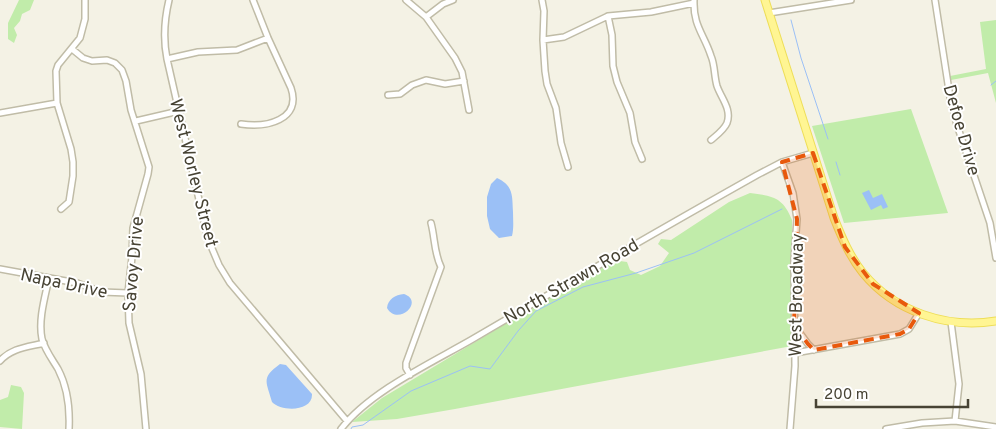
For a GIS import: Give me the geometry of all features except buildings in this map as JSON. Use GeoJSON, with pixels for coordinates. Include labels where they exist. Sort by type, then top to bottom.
{"type":"FeatureCollection","features":[{"type":"Feature","properties":{"kind":"main road"},"geometry":{"type":"LineString","coordinates":[[765,0],[834,218],[846,246],[863,273],[887,295],[919,313],[951,322],[978,323],[996,321]]}},
{"type":"Feature","properties":{"kind":"street"},"geometry":{"type":"LineString","coordinates":[[61,209],[69,202],[73,162],[69,141],[56,103],[56,71],[58,65],[80,38],[83,29],[85,0]]}},
{"type":"Feature","properties":{"kind":"street","name":"West Worley Street"},"geometry":{"type":"LineString","coordinates":[[169,0],[164,20],[164,45],[206,232],[218,265],[246,304],[347,421]]}},
{"type":"Feature","properties":{"kind":"street"},"geometry":{"type":"LineString","coordinates":[[241,124],[251,126],[278,120],[285,117],[294,104],[291,88],[253,0]]}},
{"type":"Feature","properties":{"kind":"street"},"geometry":{"type":"LineString","coordinates":[[406,0],[426,17],[455,58],[464,81],[469,110]]}},
{"type":"Feature","properties":{"kind":"street"},"geometry":{"type":"LineString","coordinates":[[426,17],[443,4],[453,0]]}},
{"type":"Feature","properties":{"kind":"street"},"geometry":{"type":"LineString","coordinates":[[542,0],[547,84],[556,108],[561,143],[568,167]]}},
{"type":"Feature","properties":{"kind":"street"},"geometry":{"type":"LineString","coordinates":[[768,14],[852,0]]}},
{"type":"Feature","properties":{"kind":"street","name":"Defoe Drive"},"geometry":{"type":"LineString","coordinates":[[935,0],[950,97],[957,125],[990,223],[996,258]]}},
{"type":"Feature","properties":{"kind":"street"},"geometry":{"type":"LineString","coordinates":[[543,40],[564,37],[608,16],[651,12],[694,1],[699,32],[712,57],[717,86],[728,110],[724,128],[711,140]]}},
{"type":"Feature","properties":{"kind":"street"},"geometry":{"type":"LineString","coordinates":[[608,16],[612,34],[613,66],[617,82],[630,113],[634,142],[642,159]]}},
{"type":"Feature","properties":{"kind":"street"},"geometry":{"type":"LineString","coordinates":[[167,59],[198,52],[237,50],[268,38]]}},
{"type":"Feature","properties":{"kind":"street","name":"Savoy Drive"},"geometry":{"type":"LineString","coordinates":[[72,49],[83,58],[92,61],[107,60],[115,63],[122,70],[131,110],[149,167],[133,228],[128,293],[129,323],[141,374],[146,429]]}},
{"type":"Feature","properties":{"kind":"street"},"geometry":{"type":"LineString","coordinates":[[388,95],[400,94],[412,85],[426,80],[445,84],[464,81]]}},
{"type":"Feature","properties":{"kind":"street"},"geometry":{"type":"LineString","coordinates":[[0,113],[56,103]]}},
{"type":"Feature","properties":{"kind":"street"},"geometry":{"type":"LineString","coordinates":[[136,121],[179,111]]}},
{"type":"Feature","properties":{"kind":"street","name":"North Strawn Road"},"geometry":{"type":"LineString","coordinates":[[341,429],[361,406],[410,375],[757,175],[782,162],[813,153]]}},
{"type":"Feature","properties":{"kind":"street","name":"West Broadway"},"geometry":{"type":"LineString","coordinates":[[782,162],[793,193],[797,219],[794,260],[795,353],[790,429]]}},
{"type":"Feature","properties":{"kind":"street"},"geometry":{"type":"LineString","coordinates":[[410,375],[406,368],[406,363],[441,268],[434,250],[434,236],[431,223]]}},
{"type":"Feature","properties":{"kind":"street","name":"Napa Drive"},"geometry":{"type":"LineString","coordinates":[[0,269],[78,283],[102,292],[128,293]]}},
{"type":"Feature","properties":{"kind":"street"},"geometry":{"type":"LineString","coordinates":[[49,278],[41,322],[44,343],[59,371],[67,392],[69,429]]}},
{"type":"Feature","properties":{"kind":"street"},"geometry":{"type":"LineString","coordinates":[[795,353],[900,334],[909,329],[919,313]]}},
{"type":"Feature","properties":{"kind":"street"},"geometry":{"type":"LineString","coordinates":[[951,322],[959,384],[955,421]]}},
{"type":"Feature","properties":{"kind":"street"},"geometry":{"type":"LineString","coordinates":[[794,324],[814,350]]}},
{"type":"Feature","properties":{"kind":"street"},"geometry":{"type":"LineString","coordinates":[[0,361],[12,350],[44,343]]}},
{"type":"Feature","properties":{"kind":"street"},"geometry":{"type":"LineString","coordinates":[[886,429],[922,423],[955,421],[996,428]]}},
{"type":"Feature","properties":{"kind":"highlighted area"},"geometry":{"type":"Polygon","coordinates":[[[813,153],[845,247],[873,284],[919,313],[909,329],[900,334],[814,350],[808,344],[794,325],[797,219],[782,162],[813,153]]]}},
{"type":"Feature","properties":{"kind":"green space"},"geometry":{"type":"Polygon","coordinates":[[[19,0],[34,0],[30,10],[22,14],[20,21],[14,28],[17,35],[14,43],[8,39],[8,23],[19,0]]]}},
{"type":"Feature","properties":{"kind":"green space"},"geometry":{"type":"Polygon","coordinates":[[[996,20],[996,103],[988,73],[951,80],[950,76],[986,69],[980,22],[996,20]]]}},
{"type":"Feature","properties":{"kind":"green space"},"geometry":{"type":"Polygon","coordinates":[[[911,109],[948,213],[844,223],[812,126],[911,109]]]}},
{"type":"Feature","properties":{"kind":"green space"},"geometry":{"type":"Polygon","coordinates":[[[750,193],[765,195],[781,202],[789,212],[792,220],[792,346],[455,409],[397,419],[352,422],[382,398],[560,291],[572,288],[613,260],[627,262],[630,270],[641,275],[660,266],[669,253],[658,244],[661,239],[671,240],[729,202],[750,193]]]}},
{"type":"Feature","properties":{"kind":"green space"},"geometry":{"type":"Polygon","coordinates":[[[11,385],[21,387],[24,393],[22,429],[0,427],[0,400],[8,397],[11,385]]]}},
{"type":"Feature","properties":{"kind":"water"},"geometry":{"type":"Polygon","coordinates":[[[497,178],[507,184],[511,192],[513,212],[512,236],[499,238],[490,229],[487,216],[487,197],[491,184],[497,178]]]}},
{"type":"Feature","properties":{"kind":"water"},"geometry":{"type":"Polygon","coordinates":[[[869,190],[873,198],[882,194],[888,207],[883,209],[881,205],[871,210],[862,193],[869,190]]]}},
{"type":"Feature","properties":{"kind":"water"},"geometry":{"type":"Polygon","coordinates":[[[404,294],[410,297],[411,307],[403,314],[397,315],[392,313],[387,308],[390,300],[395,296],[404,294]]]}},
{"type":"Feature","properties":{"kind":"water"},"geometry":{"type":"Polygon","coordinates":[[[280,364],[286,365],[312,394],[311,400],[302,407],[282,408],[272,402],[267,380],[270,373],[280,364]]]}},
{"type":"Feature","properties":{"kind":"waterway"},"geometry":{"type":"LineString","coordinates":[[791,20],[801,58],[828,139]]}},
{"type":"Feature","properties":{"kind":"waterway"},"geometry":{"type":"LineString","coordinates":[[991,85],[996,81]]}},
{"type":"Feature","properties":{"kind":"waterway"},"geometry":{"type":"LineString","coordinates":[[836,162],[840,175]]}},
{"type":"Feature","properties":{"kind":"waterway"},"geometry":{"type":"LineString","coordinates":[[351,429],[352,427],[363,425],[411,391],[470,366],[490,369],[518,331],[536,311],[583,287],[636,273],[694,253],[782,209]]}}]}
